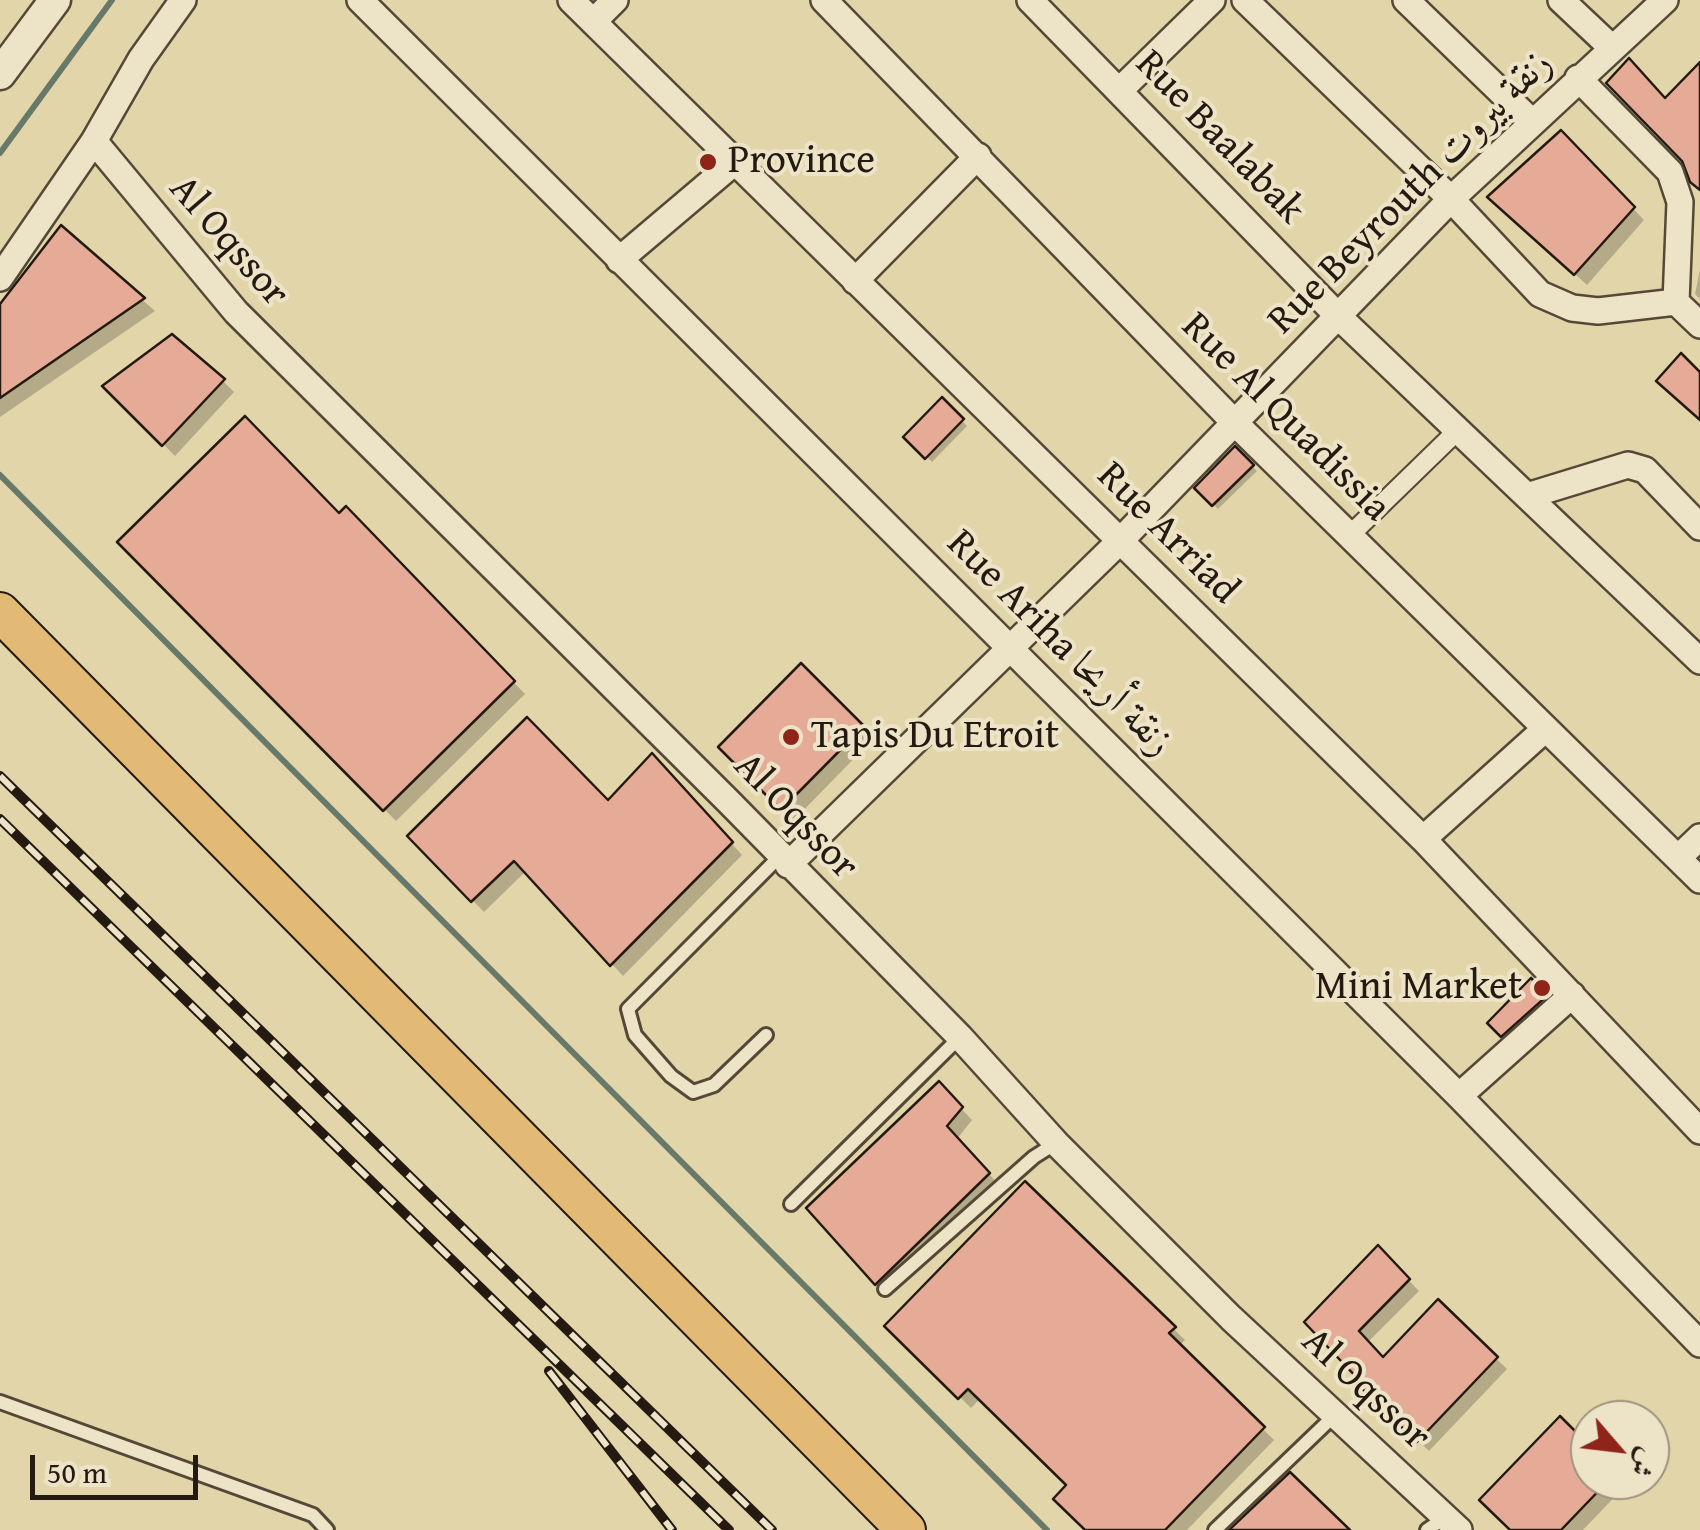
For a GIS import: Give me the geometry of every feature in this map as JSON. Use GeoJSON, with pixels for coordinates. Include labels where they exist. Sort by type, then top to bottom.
{"type":"FeatureCollection","features":[{"type":"Feature","properties":{"kind":"main road"},"geometry":{"type":"LineString","coordinates":[[0,612],[906,1530]]}},
{"type":"Feature","properties":{"kind":"street"},"geometry":{"type":"LineString","coordinates":[[0,74],[56,0]]}},
{"type":"Feature","properties":{"kind":"street"},"geometry":{"type":"LineString","coordinates":[[0,278],[94,141],[140,59],[183,0]]}},
{"type":"Feature","properties":{"kind":"street","name":"Rue Ariha زنقة أريحا"},"geometry":{"type":"LineString","coordinates":[[360,0],[1459,1096],[1700,1344]]}},
{"type":"Feature","properties":{"kind":"street","name":"Rue Arriad"},"geometry":{"type":"LineString","coordinates":[[570,0],[1121,540],[1261,684],[1423,838],[1700,1130]]}},
{"type":"Feature","properties":{"kind":"street"},"geometry":{"type":"LineString","coordinates":[[593,22],[615,0]]}},
{"type":"Feature","properties":{"kind":"street","name":"Rue Al Quadissia"},"geometry":{"type":"LineString","coordinates":[[824,0],[1235,424],[1700,880]]}},
{"type":"Feature","properties":{"kind":"street","name":"Rue Baalabak"},"geometry":{"type":"LineString","coordinates":[[1030,0],[1122,90],[1340,318],[1700,661]]}},
{"type":"Feature","properties":{"kind":"street"},"geometry":{"type":"LineString","coordinates":[[1122,90],[1212,0]]}},
{"type":"Feature","properties":{"kind":"street"},"geometry":{"type":"LineString","coordinates":[[1245,0],[1451,199],[1540,294],[1572,308],[1598,311],[1676,302]]}},
{"type":"Feature","properties":{"kind":"street"},"geometry":{"type":"LineString","coordinates":[[1406,0],[1532,122]]}},
{"type":"Feature","properties":{"kind":"street"},"geometry":{"type":"LineString","coordinates":[[1561,0],[1612,48]]}},
{"type":"Feature","properties":{"kind":"street","name":"Rue Beyrouth زنقة بيروت"},"geometry":{"type":"LineString","coordinates":[[784,861],[1121,540],[1451,199],[1665,0]]}},
{"type":"Feature","properties":{"kind":"street"},"geometry":{"type":"LineString","coordinates":[[1578,78],[1670,172],[1680,202],[1676,302],[1700,325]]}},
{"type":"Feature","properties":{"kind":"street","name":"Al Oqssor"},"geometry":{"type":"LineString","coordinates":[[94,141],[236,312],[960,1036],[1056,1144],[1336,1414],[1444,1526]]}},
{"type":"Feature","properties":{"kind":"street"},"geometry":{"type":"LineString","coordinates":[[854,281],[978,156]]}},
{"type":"Feature","properties":{"kind":"street"},"geometry":{"type":"LineString","coordinates":[[619,260],[737,160]]}},
{"type":"Feature","properties":{"kind":"street"},"geometry":{"type":"LineString","coordinates":[[1349,536],[1457,431]]}},
{"type":"Feature","properties":{"kind":"street"},"geometry":{"type":"LineString","coordinates":[[1527,496],[1628,464],[1644,470],[1700,527]]}},
{"type":"Feature","properties":{"kind":"street"},"geometry":{"type":"LineString","coordinates":[[1423,838],[1544,730]]}},
{"type":"Feature","properties":{"kind":"street"},"geometry":{"type":"LineString","coordinates":[[1678,858],[1700,837]]}},
{"type":"Feature","properties":{"kind":"street"},"geometry":{"type":"LineString","coordinates":[[1459,1096],[1572,995]]}},
{"type":"Feature","properties":{"kind":"lane"},"geometry":{"type":"LineString","coordinates":[[766,1035],[714,1085],[693,1092],[671,1076],[635,1035],[628,1008],[784,861]]}},
{"type":"Feature","properties":{"kind":"lane"},"geometry":{"type":"LineString","coordinates":[[791,1204],[960,1036]]}},
{"type":"Feature","properties":{"kind":"lane"},"geometry":{"type":"LineString","coordinates":[[885,1289],[1034,1157],[1056,1144]]}},
{"type":"Feature","properties":{"kind":"lane"},"geometry":{"type":"LineString","coordinates":[[0,1402],[313,1515],[327,1530]]}},
{"type":"Feature","properties":{"kind":"lane"},"geometry":{"type":"LineString","coordinates":[[1215,1530],[1336,1414]]}},
{"type":"Feature","properties":{"kind":"building"},"geometry":{"type":"Polygon","coordinates":[[[1629,58],[1665,98],[1700,62],[1700,190],[1690,182],[1682,161],[1606,83],[1629,58]]]}},
{"type":"Feature","properties":{"kind":"building"},"geometry":{"type":"Polygon","coordinates":[[[1561,130],[1635,207],[1574,275],[1487,197],[1561,130]]]}},
{"type":"Feature","properties":{"kind":"building"},"geometry":{"type":"Polygon","coordinates":[[[61,225],[145,298],[0,398],[0,304],[61,225]]]}},
{"type":"Feature","properties":{"kind":"building"},"geometry":{"type":"Polygon","coordinates":[[[172,334],[225,379],[162,446],[102,386],[172,334]]]}},
{"type":"Feature","properties":{"kind":"building"},"geometry":{"type":"Polygon","coordinates":[[[1681,353],[1700,372],[1700,420],[1656,381],[1681,353]]]}},
{"type":"Feature","properties":{"kind":"building"},"geometry":{"type":"Polygon","coordinates":[[[942,397],[964,419],[925,459],[903,437],[942,397]]]}},
{"type":"Feature","properties":{"kind":"building"},"geometry":{"type":"Polygon","coordinates":[[[245,416],[339,513],[346,506],[515,681],[383,811],[117,542],[245,416]]]}},
{"type":"Feature","properties":{"kind":"building"},"geometry":{"type":"Polygon","coordinates":[[[1235,446],[1254,465],[1212,506],[1194,488],[1235,446]]]}},
{"type":"Feature","properties":{"kind":"building","name":"Tapis Du Etroit"},"geometry":{"type":"Polygon","coordinates":[[[801,663],[864,726],[781,810],[718,747],[801,663]]]}},
{"type":"Feature","properties":{"kind":"building"},"geometry":{"type":"Polygon","coordinates":[[[527,717],[608,800],[652,753],[733,842],[610,966],[514,861],[471,902],[407,836],[527,717]]]}},
{"type":"Feature","properties":{"kind":"building"},"geometry":{"type":"Polygon","coordinates":[[[1531,978],[1548,995],[1501,1037],[1487,1023],[1531,978]]]}},
{"type":"Feature","properties":{"kind":"building"},"geometry":{"type":"Polygon","coordinates":[[[939,1081],[963,1107],[947,1126],[990,1173],[875,1285],[806,1208],[939,1081]]]}},
{"type":"Feature","properties":{"kind":"building"},"geometry":{"type":"Polygon","coordinates":[[[1025,1181],[1176,1327],[1169,1333],[1265,1427],[1165,1530],[1085,1530],[1053,1499],[1066,1485],[968,1389],[958,1399],[884,1326],[1025,1181]]]}},
{"type":"Feature","properties":{"kind":"building"},"geometry":{"type":"Polygon","coordinates":[[[1378,1245],[1410,1279],[1359,1331],[1383,1357],[1438,1299],[1498,1357],[1417,1442],[1357,1384],[1360,1381],[1304,1322],[1378,1245]]]}},
{"type":"Feature","properties":{"kind":"building"},"geometry":{"type":"Polygon","coordinates":[[[1560,1416],[1570,1426],[1570,1500],[1590,1500],[1561,1530],[1510,1530],[1479,1500],[1560,1416]]]}},
{"type":"Feature","properties":{"kind":"building"},"geometry":{"type":"Polygon","coordinates":[[[1290,1472],[1350,1530],[1229,1530],[1290,1472]]]}},
{"type":"Feature","properties":{"kind":"waterway"},"geometry":{"type":"LineString","coordinates":[[0,153],[112,0]]}},
{"type":"Feature","properties":{"kind":"waterway"},"geometry":{"type":"LineString","coordinates":[[0,475],[1047,1530]]}},
{"type":"Feature","properties":{"kind":"railway"},"geometry":{"type":"LineString","coordinates":[[0,776],[772,1530]]}},
{"type":"Feature","properties":{"kind":"railway"},"geometry":{"type":"LineString","coordinates":[[0,819],[729,1530]]}},
{"type":"Feature","properties":{"kind":"railway"},"geometry":{"type":"LineString","coordinates":[[549,1371],[672,1530]]}},
{"type":"Feature","properties":{"kind":"place","name":"Province"},"geometry":{"type":"Point","coordinates":[708,162]}},
{"type":"Feature","properties":{"kind":"place","name":"Tapis Du Etroit"},"geometry":{"type":"Point","coordinates":[791,737]}},
{"type":"Feature","properties":{"kind":"place","name":"Mini Market"},"geometry":{"type":"Point","coordinates":[1542,988]}}]}
